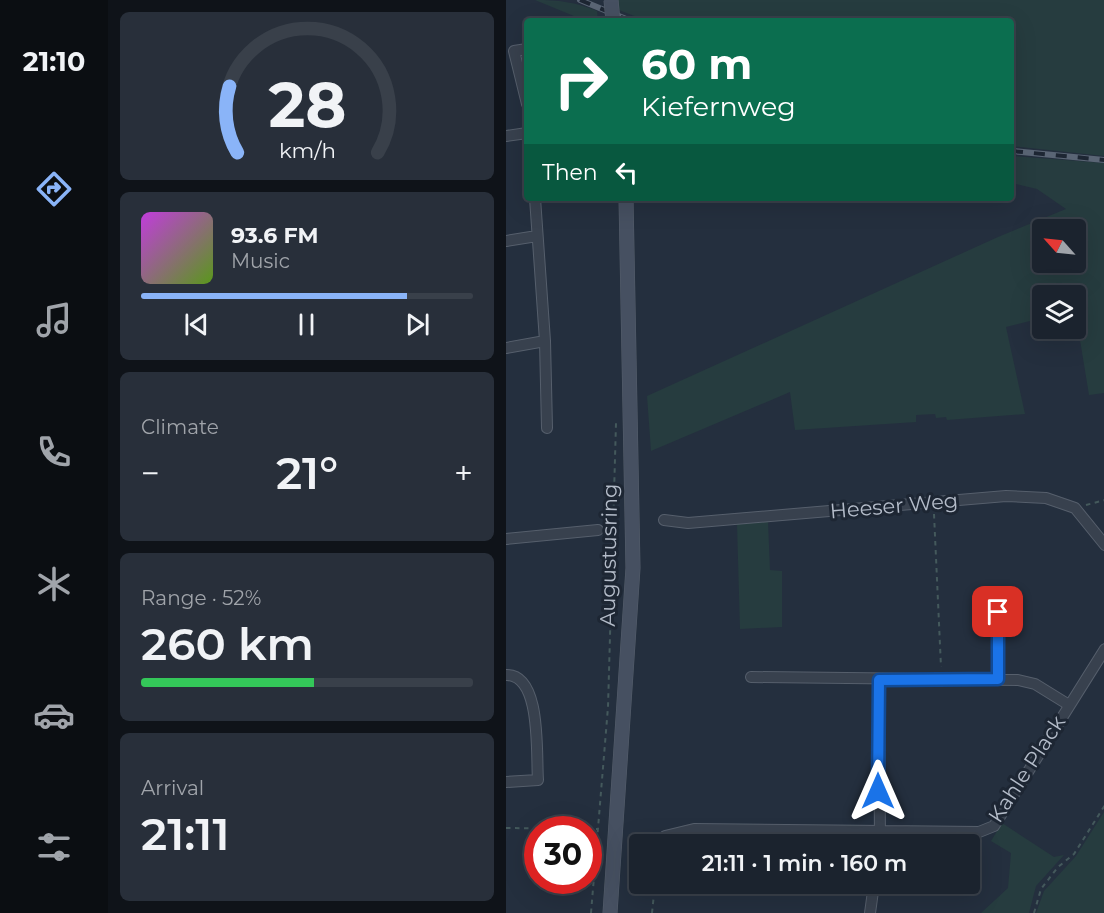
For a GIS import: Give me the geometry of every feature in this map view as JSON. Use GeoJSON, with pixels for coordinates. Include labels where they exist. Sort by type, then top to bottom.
{"type":"FeatureCollection","features":[{"type":"Feature","properties":{"kind":"main road"},"geometry":{"type":"LineString","coordinates":[[611,0],[613,18]]}},
{"type":"Feature","properties":{"kind":"main road","name":"Augustusring"},"geometry":{"type":"LineString","coordinates":[[610,913],[633,568],[626,201]]}},
{"type":"Feature","properties":{"kind":"street"},"geometry":{"type":"LineString","coordinates":[[510,51],[524,95]]}},
{"type":"Feature","properties":{"kind":"street"},"geometry":{"type":"LineString","coordinates":[[506,136],[524,133]]}},
{"type":"Feature","properties":{"kind":"street"},"geometry":{"type":"LineString","coordinates":[[535,201],[545,341],[547,428]]}},
{"type":"Feature","properties":{"kind":"street"},"geometry":{"type":"LineString","coordinates":[[506,241],[537,236]]}},
{"type":"Feature","properties":{"kind":"street"},"geometry":{"type":"LineString","coordinates":[[506,348],[545,341]]}},
{"type":"Feature","properties":{"kind":"street","name":"Heeser Weg"},"geometry":{"type":"LineString","coordinates":[[664,520],[688,523],[1006,496],[1046,498],[1075,508]]}},
{"type":"Feature","properties":{"kind":"street"},"geometry":{"type":"LineString","coordinates":[[1075,508],[1104,545]]}},
{"type":"Feature","properties":{"kind":"street"},"geometry":{"type":"LineString","coordinates":[[506,539],[598,530]]}},
{"type":"Feature","properties":{"kind":"street"},"geometry":{"type":"LineString","coordinates":[[998,612],[998,679]]}},
{"type":"Feature","properties":{"kind":"street","name":"Kahle Plack"},"geometry":{"type":"LineString","coordinates":[[673,834],[694,829],[979,832],[994,826],[1104,649]]}},
{"type":"Feature","properties":{"kind":"street"},"geometry":{"type":"LineString","coordinates":[[506,675],[515,675],[526,683],[532,697],[538,780],[506,782]]}},
{"type":"Feature","properties":{"kind":"street"},"geometry":{"type":"LineString","coordinates":[[751,677],[879,680],[998,679],[1035,684],[1069,705]]}},
{"type":"Feature","properties":{"kind":"street"},"geometry":{"type":"LineString","coordinates":[[879,680],[878,813],[882,832]]}},
{"type":"Feature","properties":{"kind":"street"},"geometry":{"type":"LineString","coordinates":[[870,913],[873,894]]}},
{"type":"Feature","properties":{"kind":"path"},"geometry":{"type":"LineString","coordinates":[[599,816],[608,707],[616,422]]}},
{"type":"Feature","properties":{"kind":"path"},"geometry":{"type":"LineString","coordinates":[[1075,508],[1104,500]]}},
{"type":"Feature","properties":{"kind":"path"},"geometry":{"type":"LineString","coordinates":[[933,502],[942,679]]}},
{"type":"Feature","properties":{"kind":"path"},"geometry":{"type":"LineString","coordinates":[[598,530],[633,527]]}},
{"type":"Feature","properties":{"kind":"path"},"geometry":{"type":"LineString","coordinates":[[1034,913],[1040,889],[1058,867],[1074,854],[1104,806]]}},
{"type":"Feature","properties":{"kind":"path"},"geometry":{"type":"LineString","coordinates":[[506,828],[524,828]]}},
{"type":"Feature","properties":{"kind":"path"},"geometry":{"type":"LineString","coordinates":[[591,913],[593,894]]}},
{"type":"Feature","properties":{"kind":"path"},"geometry":{"type":"LineString","coordinates":[[652,913],[654,894]]}},
{"type":"Feature","properties":{"kind":"green space"},"geometry":{"type":"Polygon","coordinates":[[[535,0],[567,2],[597,11],[598,18],[579,18],[535,0]]]}},
{"type":"Feature","properties":{"kind":"green space"},"geometry":{"type":"Polygon","coordinates":[[[618,0],[1104,0],[1104,156],[1014,146],[1014,18],[639,18],[619,10],[618,0]]]}},
{"type":"Feature","properties":{"kind":"green space"},"geometry":{"type":"Polygon","coordinates":[[[1014,156],[1104,163],[1104,393],[1089,395],[1080,339],[1086,339],[1086,332],[1088,332],[1086,285],[1032,285],[1032,320],[1006,327],[1025,414],[947,420],[946,417],[936,418],[935,414],[916,415],[916,422],[795,430],[790,392],[651,451],[647,396],[1032,223],[1032,273],[1086,273],[1086,219],[1042,219],[1066,209],[1037,189],[1014,183],[1014,156]]]}},
{"type":"Feature","properties":{"kind":"green space"},"geometry":{"type":"Polygon","coordinates":[[[768,521],[770,570],[782,571],[782,627],[740,629],[737,524],[768,521]]]}},
{"type":"Feature","properties":{"kind":"green space"},"geometry":{"type":"Polygon","coordinates":[[[1104,812],[1104,913],[1036,913],[1044,891],[1076,856],[1104,812]]]}},
{"type":"Feature","properties":{"kind":"green space"},"geometry":{"type":"Polygon","coordinates":[[[1002,823],[1054,857],[1064,855],[1036,886],[1029,913],[981,913],[1008,888],[1011,853],[991,841],[1002,823]]]}},
{"type":"Feature","properties":{"kind":"railway"},"geometry":{"type":"LineString","coordinates":[[580,0],[624,18]]}},
{"type":"Feature","properties":{"kind":"railway"},"geometry":{"type":"LineString","coordinates":[[1014,151],[1105,160]]}},
{"type":"Feature","properties":{"kind":"route"},"geometry":{"type":"LineString","coordinates":[[878,791],[879,680],[998,679],[998,612]]}}]}
